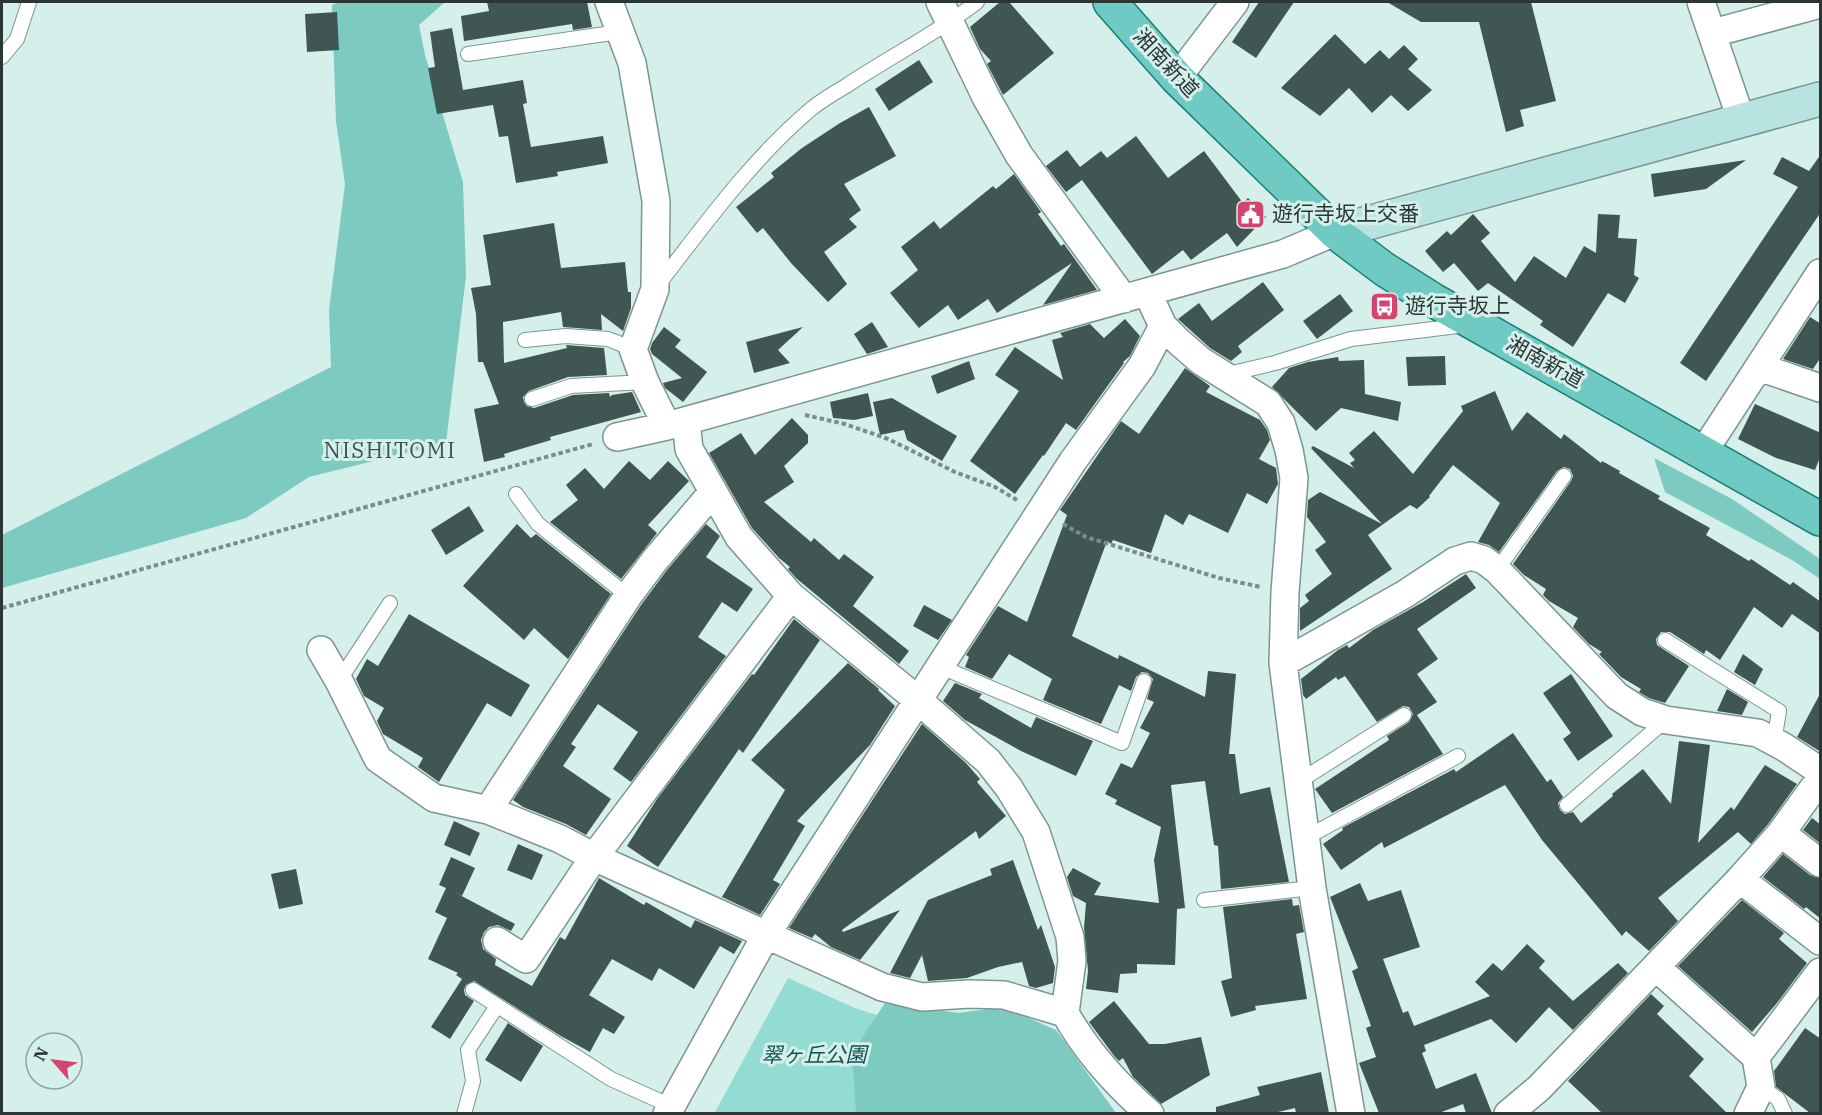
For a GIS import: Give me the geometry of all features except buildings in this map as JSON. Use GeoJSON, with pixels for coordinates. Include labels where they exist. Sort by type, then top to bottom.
{"type":"FeatureCollection","features":[{"type":"Feature","properties":{"kind":"main road","name":"湘南新道"},"geometry":{"type":"LineString","coordinates":[[1110,2],[1177,78],[1335,232],[1384,269],[1821,519]]}},
{"type":"Feature","properties":{"kind":"street"},"geometry":{"type":"LineString","coordinates":[[609,2],[632,63],[656,201],[655,290],[633,349],[645,382],[676,423],[688,449],[739,537],[790,596],[919,700],[988,761],[1009,788],[1036,832],[1070,937],[1072,961],[1065,1013],[1075,1030],[1127,1093],[1150,1113]]}},
{"type":"Feature","properties":{"kind":"street"},"geometry":{"type":"LineString","coordinates":[[1177,78],[1235,2]]}},
{"type":"Feature","properties":{"kind":"street"},"geometry":{"type":"LineString","coordinates":[[1701,2],[1741,119]]}},
{"type":"Feature","properties":{"kind":"street"},"geometry":{"type":"LineString","coordinates":[[1713,33],[1821,4]]}},
{"type":"Feature","properties":{"kind":"street"},"geometry":{"type":"LineString","coordinates":[[945,12],[986,97],[1019,155],[1135,296],[1163,326],[1201,361],[1268,403],[1281,423],[1294,478],[1285,592],[1283,663],[1312,888],[1351,1113]]}},
{"type":"Feature","properties":{"kind":"street"},"geometry":{"type":"LineString","coordinates":[[617,437],[676,423],[1135,296],[1283,254],[1335,232],[1741,119],[1821,99]]}},
{"type":"Feature","properties":{"kind":"street"},"geometry":{"type":"LineString","coordinates":[[1704,451],[1821,273]]}},
{"type":"Feature","properties":{"kind":"street"},"geometry":{"type":"LineString","coordinates":[[669,1109],[766,935],[1073,461],[1142,366],[1163,326]]}},
{"type":"Feature","properties":{"kind":"street"},"geometry":{"type":"LineString","coordinates":[[1759,367],[1821,388]]}},
{"type":"Feature","properties":{"kind":"street"},"geometry":{"type":"LineString","coordinates":[[488,810],[628,596],[655,560],[713,492]]}},
{"type":"Feature","properties":{"kind":"street"},"geometry":{"type":"LineString","coordinates":[[1283,663],[1405,594],[1455,561],[1471,556],[1484,560],[1497,570],[1617,696],[1642,712],[1666,720],[1758,733],[1821,771]]}},
{"type":"Feature","properties":{"kind":"street"},"geometry":{"type":"LineString","coordinates":[[497,941],[526,959],[594,857],[790,596]]}},
{"type":"Feature","properties":{"kind":"street"},"geometry":{"type":"LineString","coordinates":[[321,650],[378,759],[434,798],[488,810],[560,839],[594,857],[882,987],[922,997],[969,994],[1004,996],[1065,1013]]}},
{"type":"Feature","properties":{"kind":"street"},"geometry":{"type":"LineString","coordinates":[[1508,1113],[1539,1088],[1657,968],[1781,833],[1821,779]]}},
{"type":"Feature","properties":{"kind":"street"},"geometry":{"type":"LineString","coordinates":[[1781,833],[1821,863]]}},
{"type":"Feature","properties":{"kind":"street"},"geometry":{"type":"LineString","coordinates":[[1740,879],[1821,941]]}},
{"type":"Feature","properties":{"kind":"street"},"geometry":{"type":"LineString","coordinates":[[1657,968],[1756,1057],[1761,1087],[1748,1113]]}},
{"type":"Feature","properties":{"kind":"street"},"geometry":{"type":"LineString","coordinates":[[1756,1057],[1821,972]]}},
{"type":"Feature","properties":{"kind":"lane"},"geometry":{"type":"LineString","coordinates":[[2,57],[17,39],[29,2]]}},
{"type":"Feature","properties":{"kind":"lane"},"geometry":{"type":"LineString","coordinates":[[655,290],[729,192],[763,154],[813,108],[885,60],[945,12],[977,2]]}},
{"type":"Feature","properties":{"kind":"lane"},"geometry":{"type":"LineString","coordinates":[[468,54],[619,32]]}},
{"type":"Feature","properties":{"kind":"lane"},"geometry":{"type":"LineString","coordinates":[[1224,375],[1275,363],[1351,339],[1477,323]]}},
{"type":"Feature","properties":{"kind":"lane"},"geometry":{"type":"LineString","coordinates":[[525,340],[566,336],[608,339],[633,349]]}},
{"type":"Feature","properties":{"kind":"lane"},"geometry":{"type":"LineString","coordinates":[[532,399],[571,386],[645,382]]}},
{"type":"Feature","properties":{"kind":"lane"},"geometry":{"type":"LineString","coordinates":[[1497,570],[1564,476]]}},
{"type":"Feature","properties":{"kind":"lane"},"geometry":{"type":"LineString","coordinates":[[516,494],[538,524],[628,596]]}},
{"type":"Feature","properties":{"kind":"lane"},"geometry":{"type":"LineString","coordinates":[[339,681],[390,603]]}},
{"type":"Feature","properties":{"kind":"lane"},"geometry":{"type":"LineString","coordinates":[[1665,640],[1779,711],[1774,742]]}},
{"type":"Feature","properties":{"kind":"lane"},"geometry":{"type":"LineString","coordinates":[[941,667],[1122,743],[1144,681]]}},
{"type":"Feature","properties":{"kind":"lane"},"geometry":{"type":"LineString","coordinates":[[1298,782],[1404,715]]}},
{"type":"Feature","properties":{"kind":"lane"},"geometry":{"type":"LineString","coordinates":[[1567,805],[1666,720]]}},
{"type":"Feature","properties":{"kind":"lane"},"geometry":{"type":"LineString","coordinates":[[1305,838],[1458,756]]}},
{"type":"Feature","properties":{"kind":"lane"},"geometry":{"type":"LineString","coordinates":[[1204,900],[1312,888]]}},
{"type":"Feature","properties":{"kind":"lane"},"geometry":{"type":"LineString","coordinates":[[473,990],[611,1079],[669,1109]]}},
{"type":"Feature","properties":{"kind":"lane"},"geometry":{"type":"LineString","coordinates":[[464,1113],[473,1082],[468,1050],[497,1006]]}},
{"type":"Feature","properties":{"kind":"lane"},"geometry":{"type":"LineString","coordinates":[[1761,1087],[1778,1099],[1785,1113]]}},
{"type":"Feature","properties":{"kind":"path"},"geometry":{"type":"LineString","coordinates":[[2,608],[617,437]]}},
{"type":"Feature","properties":{"kind":"green space","name":"翠ヶ丘公園"},"geometry":{"type":"Polygon","coordinates":[[[788,978],[855,1008],[907,1025],[998,1113],[714,1114],[788,978]]]}},
{"type":"Feature","properties":{"kind":"shaded area"},"geometry":{"type":"Polygon","coordinates":[[[338,2],[445,2],[419,25],[425,55],[463,182],[466,276],[446,443],[309,477],[246,518],[2,588],[2,535],[331,367],[329,310],[345,184],[336,121],[332,5],[338,2]]]}},
{"type":"Feature","properties":{"kind":"shaded area"},"geometry":{"type":"Polygon","coordinates":[[[1654,458],[1732,499],[1820,559],[1820,579],[1792,560],[1665,492],[1654,458]]]}},
{"type":"Feature","properties":{"kind":"shaded area"},"geometry":{"type":"Polygon","coordinates":[[[885,1003],[958,1013],[1003,1007],[1056,1030],[1116,1113],[856,1113],[852,1053],[885,1003]]]}},
{"type":"Feature","properties":{"kind":"place","name":"遊行寺坂上交番"},"geometry":{"type":"Point","coordinates":[1251,214]}},
{"type":"Feature","properties":{"kind":"place","name":"遊行寺坂上"},"geometry":{"type":"Point","coordinates":[1384,306]}},
{"type":"Feature","properties":{"kind":"district","name":"NISHITOMI"},"geometry":{"type":"Point","coordinates":[390,450]}}]}
